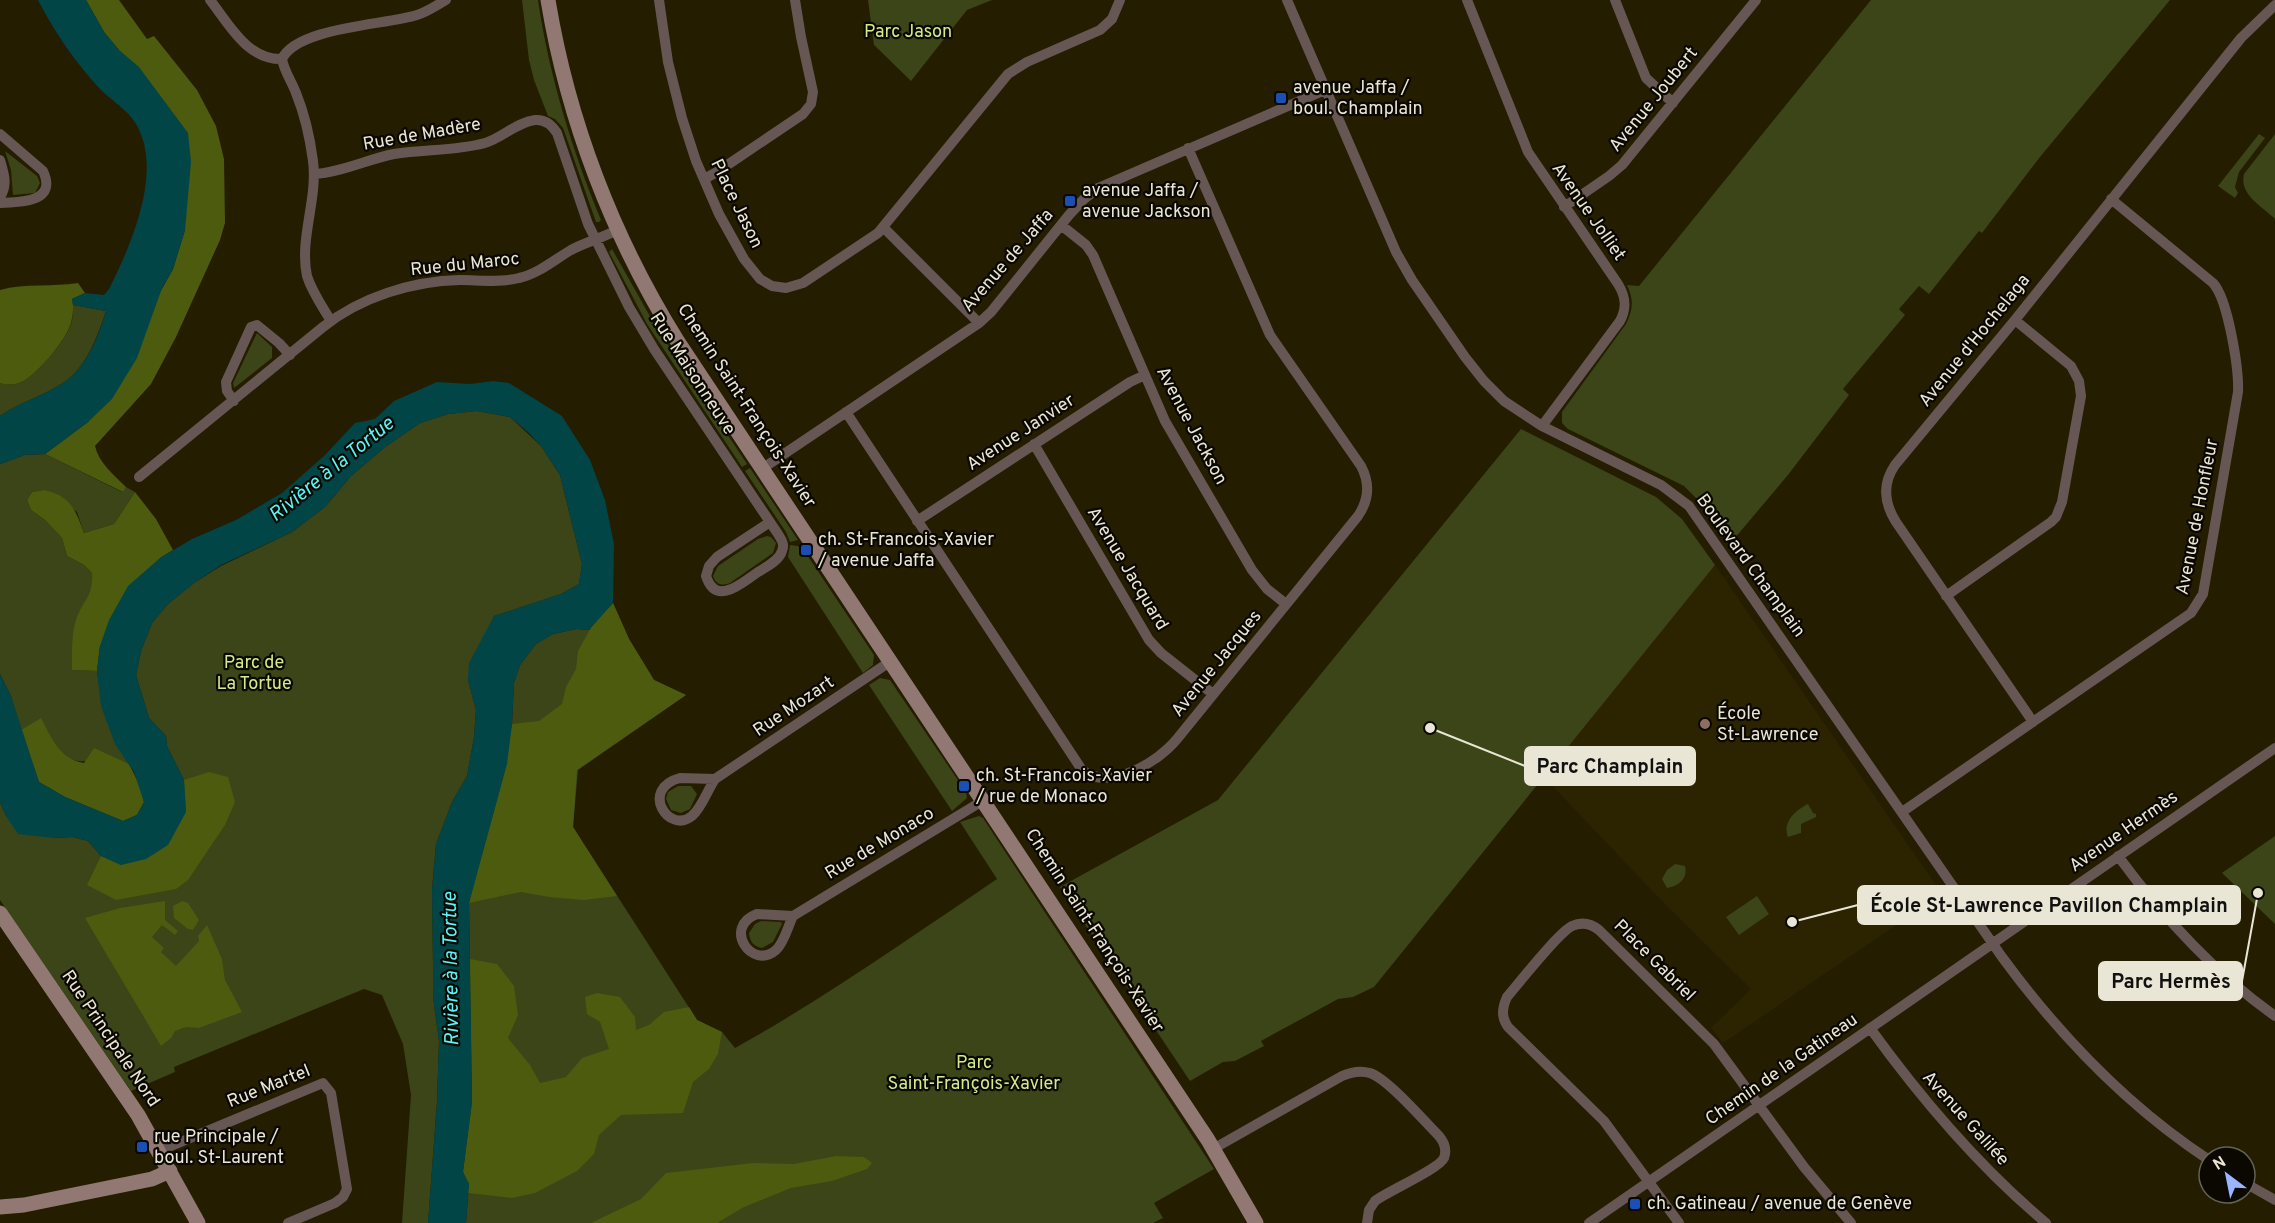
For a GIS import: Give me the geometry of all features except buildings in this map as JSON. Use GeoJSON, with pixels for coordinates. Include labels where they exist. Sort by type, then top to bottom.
{"type":"FeatureCollection","features":[{"type":"Feature","properties":{"kind":"street"},"geometry":{"type":"LineString","coordinates":[[210,0],[248,48],[267,57],[282,59]]}},
{"type":"Feature","properties":{"kind":"street","name":"Chemin Saint-François-Xavier"},"geometry":{"type":"LineString","coordinates":[[548,0],[557,49],[591,163],[617,231],[638,274],[665,320],[1213,1149],[1256,1223]]}},
{"type":"Feature","properties":{"kind":"street","name":"Place Jason"},"geometry":{"type":"LineString","coordinates":[[659,0],[665,47],[676,99],[704,179],[744,259],[760,279],[772,286],[786,288],[803,283],[884,228],[1008,74],[1027,62],[1100,30],[1112,19],[1120,0]]}},
{"type":"Feature","properties":{"kind":"street"},"geometry":{"type":"LineString","coordinates":[[704,179],[803,114],[811,104],[813,86],[801,38],[795,0]]}},
{"type":"Feature","properties":{"kind":"street","name":"Boulevard Champlain"},"geometry":{"type":"LineString","coordinates":[[1287,0],[1391,242],[1412,280],[1484,381],[1510,406],[1542,426],[1661,485],[1689,506],[2040,1008],[2092,1065],[2153,1120],[2197,1151]]}},
{"type":"Feature","properties":{"kind":"street","name":"Avenue Jolliet"},"geometry":{"type":"LineString","coordinates":[[1467,0],[1523,144],[1618,284],[1626,305],[1620,321],[1542,426]]}},
{"type":"Feature","properties":{"kind":"street"},"geometry":{"type":"LineString","coordinates":[[1615,0],[1646,78],[1672,103]]}},
{"type":"Feature","properties":{"kind":"street","name":"Avenue Joubert"},"geometry":{"type":"LineString","coordinates":[[1564,207],[1618,169],[1756,0]]}},
{"type":"Feature","properties":{"kind":"street"},"geometry":{"type":"LineString","coordinates":[[282,59],[286,52],[294,46],[312,38],[358,25],[414,16],[444,1]]}},
{"type":"Feature","properties":{"kind":"street","name":"Avenue d'Hochelaga"},"geometry":{"type":"LineString","coordinates":[[2033,722],[1891,515],[1886,499],[1887,482],[1895,465],[2015,320],[2241,38],[2275,5]]}},
{"type":"Feature","properties":{"kind":"street"},"geometry":{"type":"LineString","coordinates":[[282,59],[302,111],[314,174],[305,250],[306,268],[315,294],[331,321]]}},
{"type":"Feature","properties":{"kind":"street","name":"Avenue de Jaffa"},"geometry":{"type":"LineString","coordinates":[[763,468],[979,323],[1061,225],[1084,199],[1098,188],[1325,90]]}},
{"type":"Feature","properties":{"kind":"street","name":"Rue de Madère"},"geometry":{"type":"LineString","coordinates":[[314,174],[326,173],[370,159],[396,154],[476,145],[501,137],[526,122],[544,121],[550,124],[557,133],[595,240]]}},
{"type":"Feature","properties":{"kind":"street"},"geometry":{"type":"LineString","coordinates":[[0,134],[42,171],[46,180],[43,192],[33,201],[0,203]]}},
{"type":"Feature","properties":{"kind":"street","name":"Avenue Jacques"},"geometry":{"type":"LineString","coordinates":[[846,412],[1077,763],[1087,773],[1098,778],[1117,778],[1162,754],[1172,746],[1361,512],[1367,497],[1367,482],[1361,466],[1264,323],[1188,148]]}},
{"type":"Feature","properties":{"kind":"street"},"geometry":{"type":"LineString","coordinates":[[0,160],[5,179],[4,190],[0,198]]}},
{"type":"Feature","properties":{"kind":"street","name":"Avenue de Honfleur"},"geometry":{"type":"LineString","coordinates":[[1902,812],[2196,608],[2204,586],[2238,392],[2225,307],[2218,288],[2111,199]]}},
{"type":"Feature","properties":{"kind":"street","name":"Avenue Jackson"},"geometry":{"type":"LineString","coordinates":[[1061,225],[1086,245],[1093,255],[1170,429],[1256,577],[1286,604]]}},
{"type":"Feature","properties":{"kind":"street"},"geometry":{"type":"LineString","coordinates":[[884,228],[979,323]]}},
{"type":"Feature","properties":{"kind":"street","name":"Rue du Maroc"},"geometry":{"type":"LineString","coordinates":[[139,477],[331,321],[378,296],[418,285],[453,280],[510,280],[524,277],[573,250],[617,231]]}},
{"type":"Feature","properties":{"kind":"street","name":"Rue Maisonneuve"},"geometry":{"type":"LineString","coordinates":[[595,240],[637,321],[770,522],[782,542],[783,551],[779,557],[732,590],[722,592],[713,588],[706,576],[712,561],[770,522]]}},
{"type":"Feature","properties":{"kind":"street"},"geometry":{"type":"LineString","coordinates":[[1946,596],[2051,522],[2062,502],[2081,396],[2079,381],[2071,366],[2015,320]]}},
{"type":"Feature","properties":{"kind":"street"},"geometry":{"type":"LineString","coordinates":[[234,401],[227,391],[226,382],[251,327],[257,325],[263,329],[290,355]]}},
{"type":"Feature","properties":{"kind":"street","name":"Avenue Janvier"},"geometry":{"type":"LineString","coordinates":[[916,521],[1145,375]]}},
{"type":"Feature","properties":{"kind":"street","name":"Avenue Jacquard"},"geometry":{"type":"LineString","coordinates":[[1034,444],[1149,640],[1161,653],[1213,694]]}},
{"type":"Feature","properties":{"kind":"street","name":"Rue Mozart"},"geometry":{"type":"LineString","coordinates":[[715,779],[680,778],[673,780],[663,788],[660,794],[660,806],[663,812],[674,820],[687,819],[698,809],[715,779],[891,662]]}},
{"type":"Feature","properties":{"kind":"street","name":"Avenue Hermès"},"geometry":{"type":"LineString","coordinates":[[1993,943],[2275,748]]}},
{"type":"Feature","properties":{"kind":"street","name":"Rue de Monaco"},"geometry":{"type":"LineString","coordinates":[[793,916],[984,800]]}},
{"type":"Feature","properties":{"kind":"street"},"geometry":{"type":"LineString","coordinates":[[2118,856],[2153,902],[2194,947],[2275,1016]]}},
{"type":"Feature","properties":{"kind":"street","name":"Rue Principale Nord"},"geometry":{"type":"LineString","coordinates":[[0,913],[122,1090],[159,1151],[198,1223]]}},
{"type":"Feature","properties":{"kind":"street"},"geometry":{"type":"LineString","coordinates":[[757,915],[793,916],[776,951],[769,954],[755,954],[744,945],[741,932],[751,917],[757,915]]}},
{"type":"Feature","properties":{"kind":"street","name":"Place Gabriel"},"geometry":{"type":"LineString","coordinates":[[1648,1182],[1604,1121],[1508,1027],[1504,1019],[1503,1008],[1507,997],[1567,929],[1575,925],[1586,924],[1599,930],[1710,1039],[1758,1106]]}},
{"type":"Feature","properties":{"kind":"street","name":"Chemin de la Gatineau"},"geometry":{"type":"LineString","coordinates":[[1589,1223],[1993,943]]}},
{"type":"Feature","properties":{"kind":"street","name":"Avenue Galilée"},"geometry":{"type":"LineString","coordinates":[[1870,1028],[1913,1087],[1960,1142],[1996,1179],[2046,1223]]}},
{"type":"Feature","properties":{"kind":"street"},"geometry":{"type":"LineString","coordinates":[[1213,1149],[1342,1076],[1355,1072],[1373,1074],[1439,1136],[1444,1143],[1445,1153],[1438,1165],[1376,1201],[1369,1210],[1366,1223]]}},
{"type":"Feature","properties":{"kind":"street","name":"Rue Martel"},"geometry":{"type":"LineString","coordinates":[[159,1151],[323,1083],[331,1093],[345,1172],[346,1193],[335,1203],[288,1223]]}},
{"type":"Feature","properties":{"kind":"street"},"geometry":{"type":"LineString","coordinates":[[1758,1106],[1816,1184],[1851,1223]]}},
{"type":"Feature","properties":{"kind":"street"},"geometry":{"type":"LineString","coordinates":[[0,1207],[24,1205],[152,1179],[170,1171]]}},
{"type":"Feature","properties":{"kind":"street"},"geometry":{"type":"LineString","coordinates":[[1648,1182],[1678,1223]]}},
{"type":"Feature","properties":{"kind":"street"},"geometry":{"type":"LineString","coordinates":[[2257,1190],[2275,1200]]}},
{"type":"Feature","properties":{"kind":"shaded area"},"geometry":{"type":"Polygon","coordinates":[[[1715,565],[1942,894],[1723,1043],[1711,1028],[1751,989],[1661,900],[1543,776],[1715,565]]]}},
{"type":"Feature","properties":{"kind":"green space"},"geometry":{"type":"Polygon","coordinates":[[[86,0],[119,0],[147,39],[154,36],[197,90],[216,126],[224,159],[225,223],[220,240],[176,337],[151,384],[95,446],[103,463],[126,487],[123,492],[45,454],[88,422],[173,269],[185,230],[119,50],[104,32],[86,0]]]}},
{"type":"Feature","properties":{"kind":"green space"},"geometry":{"type":"Polygon","coordinates":[[[522,0],[538,0],[555,84],[580,167],[601,220],[599,222],[596,222],[563,128],[555,119],[548,116],[534,80],[529,60],[522,0]]]}},
{"type":"Feature","properties":{"kind":"green space","name":"Parc Jason"},"geometry":{"type":"Polygon","coordinates":[[[868,0],[992,0],[967,10],[911,81],[874,45],[868,0]]]}},
{"type":"Feature","properties":{"kind":"green space"},"geometry":{"type":"Polygon","coordinates":[[[1871,0],[2170,0],[2040,157],[1982,233],[1979,231],[1929,294],[1919,286],[1899,309],[1905,315],[1843,389],[1849,395],[1788,475],[1729,545],[1696,498],[1684,486],[1568,429],[1562,423],[1562,412],[1626,324],[1632,305],[1627,285],[1639,286],[1871,0]]]}},
{"type":"Feature","properties":{"kind":"green space"},"geometry":{"type":"Polygon","coordinates":[[[2259,134],[2265,138],[2239,172],[2235,187],[2238,193],[2235,198],[2218,186],[2259,134]]]}},
{"type":"Feature","properties":{"kind":"green space"},"geometry":{"type":"Polygon","coordinates":[[[2275,134],[2275,219],[2253,200],[2243,181],[2244,174],[2275,134]]]}},
{"type":"Feature","properties":{"kind":"green space"},"geometry":{"type":"Polygon","coordinates":[[[5,151],[37,176],[40,183],[35,193],[13,195],[11,170],[5,151]]]}},
{"type":"Feature","properties":{"kind":"green space"},"geometry":{"type":"Polygon","coordinates":[[[612,249],[656,327],[747,464],[742,467],[647,324],[609,252],[612,249]]]}},
{"type":"Feature","properties":{"kind":"green space"},"geometry":{"type":"Polygon","coordinates":[[[78,283],[85,293],[72,299],[71,323],[57,348],[26,380],[14,384],[0,383],[0,290],[78,283]]]}},
{"type":"Feature","properties":{"kind":"green space"},"geometry":{"type":"Polygon","coordinates":[[[73,305],[106,311],[85,360],[79,369],[63,383],[0,416],[0,383],[19,383],[26,380],[41,366],[68,331],[73,305]]]}},
{"type":"Feature","properties":{"kind":"green space"},"geometry":{"type":"Polygon","coordinates":[[[257,333],[272,347],[272,358],[234,388],[233,383],[257,333]]]}},
{"type":"Feature","properties":{"kind":"green space","name":"Parc de La Tortue"},"geometry":{"type":"Polygon","coordinates":[[[477,411],[510,417],[541,446],[560,475],[582,564],[579,584],[561,594],[494,616],[468,680],[476,710],[474,737],[467,776],[452,802],[436,844],[432,889],[433,997],[439,1041],[428,1223],[402,1223],[411,1095],[403,1044],[382,995],[364,989],[174,1067],[175,1072],[131,1091],[0,900],[0,802],[6,816],[54,838],[73,837],[88,841],[101,856],[184,780],[167,746],[166,736],[149,718],[136,675],[141,651],[152,623],[168,604],[194,583],[221,566],[292,532],[325,507],[351,476],[385,447],[420,423],[448,414],[477,411]]]}},
{"type":"Feature","properties":{"kind":"green space"},"geometry":{"type":"Polygon","coordinates":[[[1521,429],[1656,497],[1682,519],[1715,565],[1374,987],[1353,997],[1338,999],[1261,1041],[1264,1046],[1235,1061],[1223,1062],[1190,1081],[1060,887],[1218,800],[1521,429]]]}},
{"type":"Feature","properties":{"kind":"green space"},"geometry":{"type":"Polygon","coordinates":[[[45,454],[122,492],[126,487],[135,492],[114,524],[84,533],[77,512],[44,490],[32,492],[27,500],[31,510],[45,520],[62,538],[67,556],[84,565],[92,573],[93,589],[77,618],[73,670],[97,671],[107,720],[129,764],[104,760],[74,760],[56,746],[47,730],[31,726],[21,730],[11,696],[0,674],[0,464],[25,455],[45,454]]]}},
{"type":"Feature","properties":{"kind":"green space"},"geometry":{"type":"Polygon","coordinates":[[[750,468],[798,540],[790,542],[786,532],[745,471],[750,468]]]}},
{"type":"Feature","properties":{"kind":"green space"},"geometry":{"type":"Polygon","coordinates":[[[44,490],[60,496],[71,505],[84,533],[114,524],[135,492],[156,519],[173,550],[160,558],[100,646],[97,671],[72,670],[74,630],[77,617],[90,592],[92,573],[84,565],[67,556],[62,538],[45,520],[31,510],[27,500],[32,492],[44,490]]]}},
{"type":"Feature","properties":{"kind":"green space"},"geometry":{"type":"Polygon","coordinates":[[[767,536],[776,543],[773,553],[730,583],[722,584],[716,581],[713,576],[718,566],[758,539],[767,536]]]}},
{"type":"Feature","properties":{"kind":"green space"},"geometry":{"type":"Polygon","coordinates":[[[790,545],[798,546],[805,557],[807,555],[874,655],[873,665],[863,673],[788,557],[790,545]]]}},
{"type":"Feature","properties":{"kind":"green space","name":"Parc Saint-François-Xavier"},"geometry":{"type":"Polygon","coordinates":[[[613,603],[629,639],[654,680],[686,695],[578,770],[573,827],[697,1020],[722,1032],[735,1048],[835,988],[997,879],[960,822],[979,816],[983,818],[1214,1169],[1154,1203],[1163,1218],[1153,1223],[466,1223],[469,1184],[463,1172],[472,1102],[469,903],[512,724],[514,683],[520,665],[536,644],[553,634],[577,629],[589,630],[613,603]]]}},
{"type":"Feature","properties":{"kind":"green space"},"geometry":{"type":"Polygon","coordinates":[[[613,603],[629,639],[654,680],[686,695],[577,770],[573,827],[617,896],[584,900],[521,892],[469,903],[499,792],[512,724],[539,721],[562,704],[566,687],[576,669],[578,651],[593,624],[613,603]]]}},
{"type":"Feature","properties":{"kind":"green space"},"geometry":{"type":"Polygon","coordinates":[[[880,678],[890,680],[966,792],[967,798],[952,811],[869,685],[880,678]]]}},
{"type":"Feature","properties":{"kind":"green space"},"geometry":{"type":"Polygon","coordinates":[[[41,718],[57,746],[75,761],[84,763],[94,748],[129,764],[140,786],[144,802],[137,815],[123,821],[65,797],[39,782],[21,730],[41,718]]]}},
{"type":"Feature","properties":{"kind":"green space"},"geometry":{"type":"Polygon","coordinates":[[[209,772],[228,777],[235,802],[225,825],[188,880],[176,889],[116,900],[87,885],[101,856],[121,865],[186,812],[184,780],[209,772]]]}},
{"type":"Feature","properties":{"kind":"green space"},"geometry":{"type":"Polygon","coordinates":[[[678,786],[691,786],[697,794],[690,809],[681,813],[671,810],[666,799],[668,792],[678,786]]]}},
{"type":"Feature","properties":{"kind":"green space"},"geometry":{"type":"Polygon","coordinates":[[[1808,804],[1816,817],[1801,824],[1801,833],[1788,837],[1787,826],[1791,817],[1808,804]]]}},
{"type":"Feature","properties":{"kind":"green space"},"geometry":{"type":"Polygon","coordinates":[[[2275,836],[2275,924],[2222,873],[2275,836]]]}},
{"type":"Feature","properties":{"kind":"green space"},"geometry":{"type":"Polygon","coordinates":[[[1675,864],[1685,866],[1684,878],[1679,884],[1667,888],[1662,879],[1667,870],[1675,864]]]}},
{"type":"Feature","properties":{"kind":"green space"},"geometry":{"type":"Polygon","coordinates":[[[1757,896],[1769,914],[1739,935],[1726,917],[1757,896]]]}},
{"type":"Feature","properties":{"kind":"green space"},"geometry":{"type":"Polygon","coordinates":[[[165,901],[165,920],[178,931],[175,935],[162,925],[152,937],[164,948],[161,952],[176,966],[199,941],[198,936],[207,925],[222,959],[225,980],[242,1012],[199,1028],[186,1027],[175,1031],[171,1038],[161,1046],[85,918],[120,908],[165,901]]]}},
{"type":"Feature","properties":{"kind":"green space"},"geometry":{"type":"Polygon","coordinates":[[[182,901],[188,903],[199,920],[193,930],[188,929],[174,918],[173,906],[182,901]]]}},
{"type":"Feature","properties":{"kind":"green space"},"geometry":{"type":"Polygon","coordinates":[[[761,921],[781,922],[782,924],[773,942],[762,948],[752,943],[749,933],[755,924],[761,921]]]}},
{"type":"Feature","properties":{"kind":"green space"},"geometry":{"type":"Polygon","coordinates":[[[470,959],[497,964],[514,986],[518,1015],[508,1038],[530,1065],[540,1083],[566,1077],[582,1058],[609,1049],[600,1022],[587,1014],[585,997],[597,993],[620,997],[635,1017],[636,1030],[649,1025],[664,1012],[689,1007],[697,1020],[722,1032],[718,1054],[709,1069],[693,1082],[683,1113],[621,1115],[599,1135],[594,1154],[577,1171],[535,1193],[512,1198],[468,1193],[469,1184],[463,1172],[472,1102],[470,959]]]}},
{"type":"Feature","properties":{"kind":"green space"},"geometry":{"type":"Polygon","coordinates":[[[836,1156],[864,1157],[872,1163],[867,1169],[832,1181],[791,1188],[744,1207],[717,1223],[591,1223],[641,1199],[666,1173],[753,1163],[794,1164],[836,1156]]]}},
{"type":"Feature","properties":{"kind":"water"},"geometry":{"type":"Polygon","coordinates":[[[38,0],[86,0],[104,32],[119,50],[139,67],[188,133],[191,162],[185,230],[173,269],[162,288],[137,358],[112,399],[88,422],[45,454],[25,455],[0,464],[0,416],[63,383],[79,369],[90,351],[106,311],[73,305],[72,299],[85,293],[104,295],[109,289],[135,230],[146,185],[147,163],[144,143],[136,124],[100,89],[74,58],[58,36],[38,0]]]}},
{"type":"Feature","properties":{"kind":"water","name":"Rivière à la Tortue"},"geometry":{"type":"Polygon","coordinates":[[[493,381],[509,383],[562,416],[590,460],[605,500],[614,544],[613,603],[589,630],[577,629],[553,634],[536,644],[520,665],[514,683],[507,764],[469,903],[472,1102],[463,1172],[469,1184],[466,1223],[428,1223],[439,1041],[433,997],[432,889],[436,844],[452,802],[467,776],[474,737],[476,710],[468,680],[469,663],[494,616],[561,594],[579,584],[582,564],[560,475],[541,446],[510,417],[477,411],[448,414],[420,423],[385,447],[351,476],[325,507],[292,532],[221,565],[168,604],[152,623],[141,651],[136,675],[149,718],[166,736],[167,746],[184,780],[186,812],[168,845],[146,859],[121,865],[101,856],[88,841],[73,837],[54,838],[18,834],[0,802],[0,674],[11,696],[39,782],[65,797],[123,821],[137,815],[144,802],[134,772],[115,744],[101,706],[97,671],[100,646],[109,620],[128,586],[160,558],[192,539],[236,520],[282,493],[324,456],[355,423],[375,419],[394,401],[437,382],[470,384],[493,381]]]}},
{"type":"Feature","properties":{"kind":"place","name":"avenue Jaffa / boul. Champlain"},"geometry":{"type":"Point","coordinates":[1281,98]}},
{"type":"Feature","properties":{"kind":"place","name":"avenue Jaffa / avenue Jackson"},"geometry":{"type":"Point","coordinates":[1070,201]}},
{"type":"Feature","properties":{"kind":"place","name":"ch. St-Francois-Xavier / avenue Jaffa"},"geometry":{"type":"Point","coordinates":[806,550]}},
{"type":"Feature","properties":{"kind":"place","name":"École St-Lawrence"},"geometry":{"type":"Point","coordinates":[1705,724]}},
{"type":"Feature","properties":{"kind":"place","name":"Parc Champlain"},"geometry":{"type":"Point","coordinates":[1430,728]}},
{"type":"Feature","properties":{"kind":"place","name":"ch. St-Francois-Xavier / rue de Monaco"},"geometry":{"type":"Point","coordinates":[964,786]}},
{"type":"Feature","properties":{"kind":"place","name":"Parc Hermès"},"geometry":{"type":"Point","coordinates":[2258,893]}},
{"type":"Feature","properties":{"kind":"place","name":"École St-Lawrence Pavillon Champlain"},"geometry":{"type":"Point","coordinates":[1792,922]}},
{"type":"Feature","properties":{"kind":"place","name":"rue Principale / boul. St-Laurent"},"geometry":{"type":"Point","coordinates":[142,1147]}},
{"type":"Feature","properties":{"kind":"place","name":"ch. Gatineau / avenue de Genève"},"geometry":{"type":"Point","coordinates":[1635,1204]}}]}
